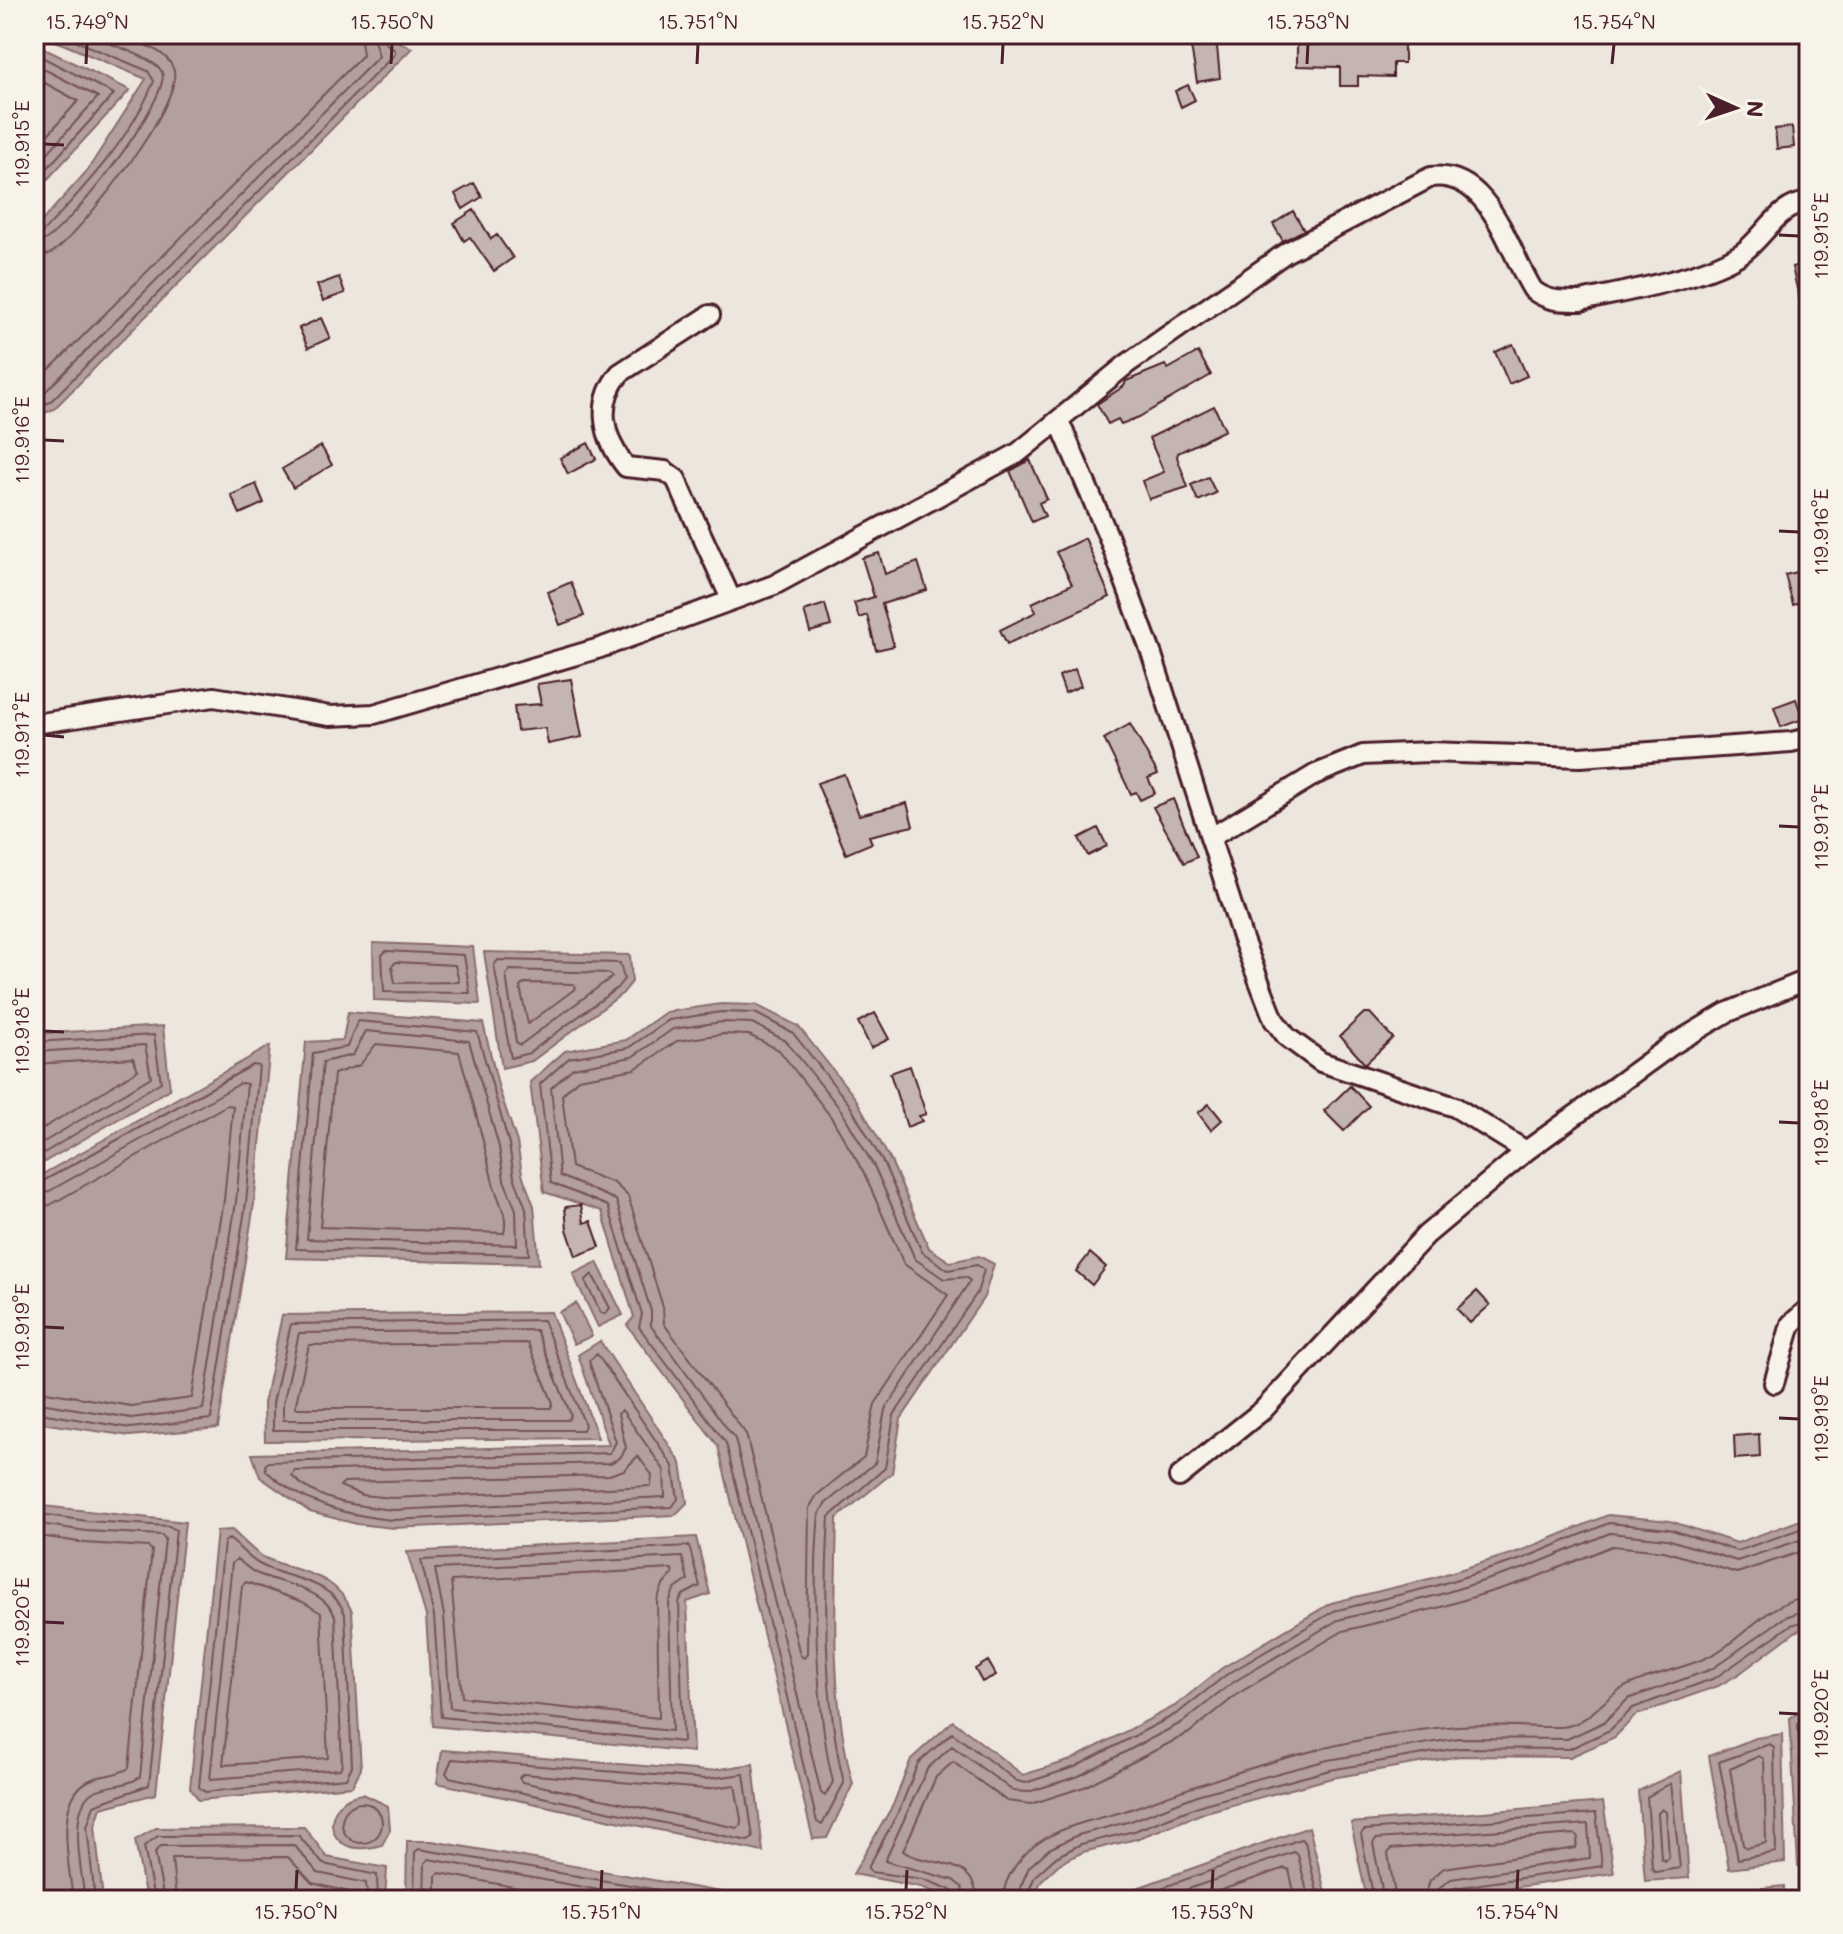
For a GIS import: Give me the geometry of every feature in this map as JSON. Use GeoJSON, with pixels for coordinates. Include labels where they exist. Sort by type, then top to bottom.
{"type":"FeatureCollection","features":[{"type":"Feature","properties":{"kind":"street"},"geometry":{"type":"LineString","coordinates":[[34,724],[214,697],[330,716],[374,714],[600,648],[774,585],[1018,453],[1127,364],[1287,252],[1431,177],[1447,175],[1477,193],[1533,290],[1546,299],[1561,301],[1581,301],[1720,265],[1747,249],[1782,211],[1796,203],[1809,202]]}},
{"type":"Feature","properties":{"kind":"street"},"geometry":{"type":"LineString","coordinates":[[710,315],[620,373],[611,384],[603,417],[605,430],[626,467],[665,471],[676,479],[731,599]]}},
{"type":"Feature","properties":{"kind":"street"},"geometry":{"type":"LineString","coordinates":[[1059,421],[1109,538],[1152,655],[1210,838],[1274,1020],[1287,1037],[1321,1062],[1455,1107],[1526,1151]]}},
{"type":"Feature","properties":{"kind":"street"},"geometry":{"type":"LineString","coordinates":[[1210,838],[1316,774],[1363,755],[1428,752],[1580,757],[1749,746],[1809,738]]}},
{"type":"Feature","properties":{"kind":"street"},"geometry":{"type":"LineString","coordinates":[[1179,1477],[1263,1410],[1426,1235],[1526,1151],[1672,1045],[1726,1013],[1809,979]]}},
{"type":"Feature","properties":{"kind":"street"},"geometry":{"type":"LineString","coordinates":[[1774,1383],[1791,1324],[1809,1308]]}},
{"type":"Feature","properties":{"kind":"water"},"geometry":{"type":"Polygon","coordinates":[[[39,34],[384,34],[412,48],[54,409],[34,418],[34,230],[87,171],[146,79],[39,34]]]}},
{"type":"Feature","properties":{"kind":"water"},"geometry":{"type":"Polygon","coordinates":[[[34,44],[130,90],[34,194],[34,44]]]}},
{"type":"Feature","properties":{"kind":"water"},"geometry":{"type":"Polygon","coordinates":[[[373,943],[473,947],[480,1004],[374,1000],[373,943]]]}},
{"type":"Feature","properties":{"kind":"water"},"geometry":{"type":"Polygon","coordinates":[[[484,952],[630,955],[632,982],[623,993],[532,1061],[502,1068],[484,952]]]}},
{"type":"Feature","properties":{"kind":"water"},"geometry":{"type":"Polygon","coordinates":[[[721,1004],[756,1005],[798,1026],[856,1099],[891,1161],[929,1248],[950,1262],[979,1256],[994,1264],[984,1297],[901,1419],[892,1473],[837,1518],[837,1686],[853,1784],[827,1838],[813,1839],[718,1446],[627,1325],[634,1317],[602,1211],[544,1192],[530,1082],[565,1051],[626,1040],[666,1012],[721,1004]]]}},
{"type":"Feature","properties":{"kind":"water"},"geometry":{"type":"Polygon","coordinates":[[[348,1012],[483,1023],[499,1089],[517,1142],[522,1174],[534,1206],[539,1264],[286,1258],[306,1042],[343,1040],[348,1012]]]}},
{"type":"Feature","properties":{"kind":"water"},"geometry":{"type":"Polygon","coordinates":[[[163,1026],[170,1089],[34,1168],[34,1034],[163,1026]]]}},
{"type":"Feature","properties":{"kind":"water"},"geometry":{"type":"Polygon","coordinates":[[[270,1046],[254,1204],[218,1428],[130,1436],[41,1423],[34,1418],[34,1179],[270,1046]]]}},
{"type":"Feature","properties":{"kind":"water"},"geometry":{"type":"Polygon","coordinates":[[[597,1262],[623,1315],[598,1327],[573,1274],[597,1262]]]}},
{"type":"Feature","properties":{"kind":"water"},"geometry":{"type":"Polygon","coordinates":[[[576,1303],[592,1336],[574,1344],[559,1312],[576,1303]]]}},
{"type":"Feature","properties":{"kind":"water"},"geometry":{"type":"Polygon","coordinates":[[[551,1312],[598,1438],[265,1441],[264,1403],[282,1315],[551,1312]]]}},
{"type":"Feature","properties":{"kind":"water"},"geometry":{"type":"Polygon","coordinates":[[[600,1341],[681,1463],[687,1503],[675,1515],[393,1528],[357,1524],[310,1512],[260,1477],[252,1454],[609,1445],[578,1355],[600,1341]]]}},
{"type":"Feature","properties":{"kind":"water"},"geometry":{"type":"Polygon","coordinates":[[[34,1505],[185,1522],[156,1794],[101,1808],[95,1826],[103,1900],[34,1900],[34,1505]]]}},
{"type":"Feature","properties":{"kind":"water"},"geometry":{"type":"Polygon","coordinates":[[[1608,1515],[1670,1521],[1737,1543],[1809,1517],[1809,1626],[1795,1632],[1718,1686],[1636,1715],[1615,1737],[1570,1757],[1460,1756],[1332,1778],[1206,1812],[1136,1839],[1083,1852],[1059,1864],[1042,1880],[1031,1900],[956,1900],[921,1887],[853,1874],[893,1805],[911,1759],[953,1721],[1023,1775],[1071,1760],[1175,1706],[1222,1668],[1331,1603],[1433,1578],[1520,1551],[1608,1515]]]}},
{"type":"Feature","properties":{"kind":"water"},"geometry":{"type":"Polygon","coordinates":[[[232,1530],[265,1558],[326,1581],[345,1598],[352,1611],[361,1769],[352,1786],[199,1800],[190,1788],[217,1531],[232,1530]]]}},
{"type":"Feature","properties":{"kind":"water"},"geometry":{"type":"Polygon","coordinates":[[[696,1537],[710,1594],[687,1602],[693,1752],[433,1726],[426,1616],[407,1552],[696,1537]]]}},
{"type":"Feature","properties":{"kind":"water"},"geometry":{"type":"Polygon","coordinates":[[[1809,1706],[1809,1865],[1798,1866],[1790,1718],[1809,1706]]]}},
{"type":"Feature","properties":{"kind":"water"},"geometry":{"type":"Polygon","coordinates":[[[1782,1734],[1785,1862],[1729,1869],[1709,1756],[1756,1738],[1782,1734]]]}},
{"type":"Feature","properties":{"kind":"water"},"geometry":{"type":"Polygon","coordinates":[[[442,1750],[707,1771],[753,1764],[763,1852],[437,1783],[442,1750]]]}},
{"type":"Feature","properties":{"kind":"water"},"geometry":{"type":"Polygon","coordinates":[[[1681,1771],[1689,1878],[1645,1881],[1638,1791],[1681,1771]]]}},
{"type":"Feature","properties":{"kind":"water"},"geometry":{"type":"Polygon","coordinates":[[[363,1794],[388,1806],[390,1830],[382,1845],[361,1848],[346,1845],[337,1838],[332,1827],[333,1816],[339,1806],[349,1798],[363,1794]]]}},
{"type":"Feature","properties":{"kind":"water"},"geometry":{"type":"Polygon","coordinates":[[[1603,1802],[1614,1873],[1429,1900],[1367,1900],[1351,1823],[1603,1802]]]}},
{"type":"Feature","properties":{"kind":"water"},"geometry":{"type":"Polygon","coordinates":[[[304,1827],[327,1857],[387,1868],[385,1900],[146,1900],[135,1840],[156,1828],[304,1827]]]}},
{"type":"Feature","properties":{"kind":"water"},"geometry":{"type":"Polygon","coordinates":[[[1309,1827],[1327,1900],[1103,1900],[1309,1827]]]}},
{"type":"Feature","properties":{"kind":"water"},"geometry":{"type":"Polygon","coordinates":[[[407,1841],[432,1841],[743,1896],[741,1900],[406,1900],[407,1841]]]}},
{"type":"Feature","properties":{"kind":"water"},"geometry":{"type":"Polygon","coordinates":[[[1784,1886],[1784,1900],[1672,1900],[1672,1896],[1784,1886]]]}},
{"type":"Feature","properties":{"kind":"building"},"geometry":{"type":"Polygon","coordinates":[[[1320,34],[1404,34],[1404,63],[1393,63],[1393,77],[1358,76],[1358,86],[1340,86],[1340,67],[1297,66],[1297,45],[1320,45],[1320,34]]]}},
{"type":"Feature","properties":{"kind":"building"},"geometry":{"type":"Polygon","coordinates":[[[1216,36],[1220,78],[1197,82],[1190,41],[1216,36]]]}},
{"type":"Feature","properties":{"kind":"building"},"geometry":{"type":"Polygon","coordinates":[[[1188,85],[1195,100],[1181,107],[1175,91],[1188,85]]]}},
{"type":"Feature","properties":{"kind":"building"},"geometry":{"type":"Polygon","coordinates":[[[1792,127],[1794,147],[1777,149],[1775,129],[1792,127]]]}},
{"type":"Feature","properties":{"kind":"building"},"geometry":{"type":"Polygon","coordinates":[[[474,183],[482,197],[463,209],[455,194],[474,183]]]}},
{"type":"Feature","properties":{"kind":"building"},"geometry":{"type":"Polygon","coordinates":[[[474,210],[491,239],[497,235],[513,258],[494,271],[470,237],[464,241],[454,223],[474,210]]]}},
{"type":"Feature","properties":{"kind":"building"},"geometry":{"type":"Polygon","coordinates":[[[1293,211],[1304,230],[1283,241],[1273,224],[1293,211]]]}},
{"type":"Feature","properties":{"kind":"building"},"geometry":{"type":"Polygon","coordinates":[[[1809,262],[1809,314],[1803,315],[1792,267],[1809,262]]]}},
{"type":"Feature","properties":{"kind":"building"},"geometry":{"type":"Polygon","coordinates":[[[339,277],[345,293],[323,301],[317,285],[339,277]]]}},
{"type":"Feature","properties":{"kind":"building"},"geometry":{"type":"Polygon","coordinates":[[[321,318],[330,338],[308,348],[299,328],[321,318]]]}},
{"type":"Feature","properties":{"kind":"building"},"geometry":{"type":"Polygon","coordinates":[[[1513,344],[1527,376],[1509,384],[1495,352],[1513,344]]]}},
{"type":"Feature","properties":{"kind":"building"},"geometry":{"type":"Polygon","coordinates":[[[1198,352],[1211,375],[1139,417],[1121,424],[1118,419],[1108,424],[1097,404],[1124,386],[1126,381],[1165,365],[1168,369],[1198,352]]]}},
{"type":"Feature","properties":{"kind":"building"},"geometry":{"type":"Polygon","coordinates":[[[1214,406],[1225,430],[1178,453],[1188,487],[1149,499],[1142,481],[1164,472],[1149,438],[1214,406]]]}},
{"type":"Feature","properties":{"kind":"building"},"geometry":{"type":"Polygon","coordinates":[[[588,443],[596,459],[568,474],[560,458],[588,443]]]}},
{"type":"Feature","properties":{"kind":"building"},"geometry":{"type":"Polygon","coordinates":[[[321,446],[332,465],[293,488],[282,469],[321,446]]]}},
{"type":"Feature","properties":{"kind":"building"},"geometry":{"type":"Polygon","coordinates":[[[1030,460],[1047,499],[1039,503],[1045,516],[1032,522],[1010,471],[1030,460]]]}},
{"type":"Feature","properties":{"kind":"building"},"geometry":{"type":"Polygon","coordinates":[[[1208,477],[1216,493],[1198,501],[1191,485],[1208,477]]]}},
{"type":"Feature","properties":{"kind":"building"},"geometry":{"type":"Polygon","coordinates":[[[256,484],[264,503],[240,514],[231,495],[256,484]]]}},
{"type":"Feature","properties":{"kind":"building"},"geometry":{"type":"Polygon","coordinates":[[[1085,538],[1110,597],[1007,644],[1000,630],[1036,612],[1032,603],[1072,584],[1056,552],[1085,538]]]}},
{"type":"Feature","properties":{"kind":"building"},"geometry":{"type":"Polygon","coordinates":[[[879,553],[885,574],[918,562],[927,590],[882,604],[894,646],[876,650],[867,615],[859,618],[854,603],[874,597],[862,558],[879,553]]]}},
{"type":"Feature","properties":{"kind":"building"},"geometry":{"type":"Polygon","coordinates":[[[1809,569],[1809,600],[1793,605],[1785,575],[1809,569]]]}},
{"type":"Feature","properties":{"kind":"building"},"geometry":{"type":"Polygon","coordinates":[[[571,582],[584,616],[560,625],[548,592],[571,582]]]}},
{"type":"Feature","properties":{"kind":"building"},"geometry":{"type":"Polygon","coordinates":[[[825,604],[831,626],[810,632],[804,611],[825,604]]]}},
{"type":"Feature","properties":{"kind":"building"},"geometry":{"type":"Polygon","coordinates":[[[1075,669],[1081,686],[1065,693],[1059,676],[1075,669]]]}},
{"type":"Feature","properties":{"kind":"building"},"geometry":{"type":"Polygon","coordinates":[[[571,679],[582,737],[548,744],[545,728],[517,731],[514,706],[541,704],[537,684],[571,679]]]}},
{"type":"Feature","properties":{"kind":"building"},"geometry":{"type":"Polygon","coordinates":[[[1796,699],[1803,719],[1781,727],[1774,707],[1796,699]]]}},
{"type":"Feature","properties":{"kind":"building"},"geometry":{"type":"Polygon","coordinates":[[[1130,724],[1158,774],[1148,778],[1155,793],[1140,800],[1136,792],[1131,794],[1104,739],[1130,724]]]}},
{"type":"Feature","properties":{"kind":"building"},"geometry":{"type":"Polygon","coordinates":[[[844,774],[859,815],[907,803],[913,826],[869,836],[872,843],[846,854],[817,783],[844,774]]]}},
{"type":"Feature","properties":{"kind":"building"},"geometry":{"type":"Polygon","coordinates":[[[1173,799],[1197,857],[1184,863],[1153,807],[1173,799]]]}},
{"type":"Feature","properties":{"kind":"building"},"geometry":{"type":"Polygon","coordinates":[[[1098,828],[1107,846],[1088,856],[1079,838],[1098,828]]]}},
{"type":"Feature","properties":{"kind":"building"},"geometry":{"type":"Polygon","coordinates":[[[875,1013],[889,1039],[871,1048],[858,1022],[875,1013]]]}},
{"type":"Feature","properties":{"kind":"building"},"geometry":{"type":"Polygon","coordinates":[[[1364,1013],[1370,1013],[1393,1038],[1365,1064],[1340,1036],[1364,1013]]]}},
{"type":"Feature","properties":{"kind":"building"},"geometry":{"type":"Polygon","coordinates":[[[910,1066],[926,1114],[919,1116],[922,1121],[907,1127],[890,1073],[910,1066]]]}},
{"type":"Feature","properties":{"kind":"building"},"geometry":{"type":"Polygon","coordinates":[[[1350,1086],[1369,1106],[1344,1131],[1324,1111],[1350,1086]]]}},
{"type":"Feature","properties":{"kind":"building"},"geometry":{"type":"Polygon","coordinates":[[[1209,1104],[1222,1120],[1211,1130],[1198,1113],[1209,1104]]]}},
{"type":"Feature","properties":{"kind":"building"},"geometry":{"type":"Polygon","coordinates":[[[581,1205],[584,1223],[591,1221],[600,1247],[576,1256],[567,1229],[565,1207],[581,1205]]]}},
{"type":"Feature","properties":{"kind":"building"},"geometry":{"type":"Polygon","coordinates":[[[1090,1253],[1106,1267],[1092,1285],[1076,1271],[1090,1253]]]}},
{"type":"Feature","properties":{"kind":"building"},"geometry":{"type":"Polygon","coordinates":[[[1477,1291],[1490,1305],[1470,1323],[1457,1309],[1477,1291]]]}},
{"type":"Feature","properties":{"kind":"building"},"geometry":{"type":"Polygon","coordinates":[[[1759,1434],[1760,1457],[1735,1459],[1734,1436],[1759,1434]]]}},
{"type":"Feature","properties":{"kind":"building"},"geometry":{"type":"Polygon","coordinates":[[[988,1661],[996,1675],[982,1682],[975,1669],[988,1661]]]}}]}
